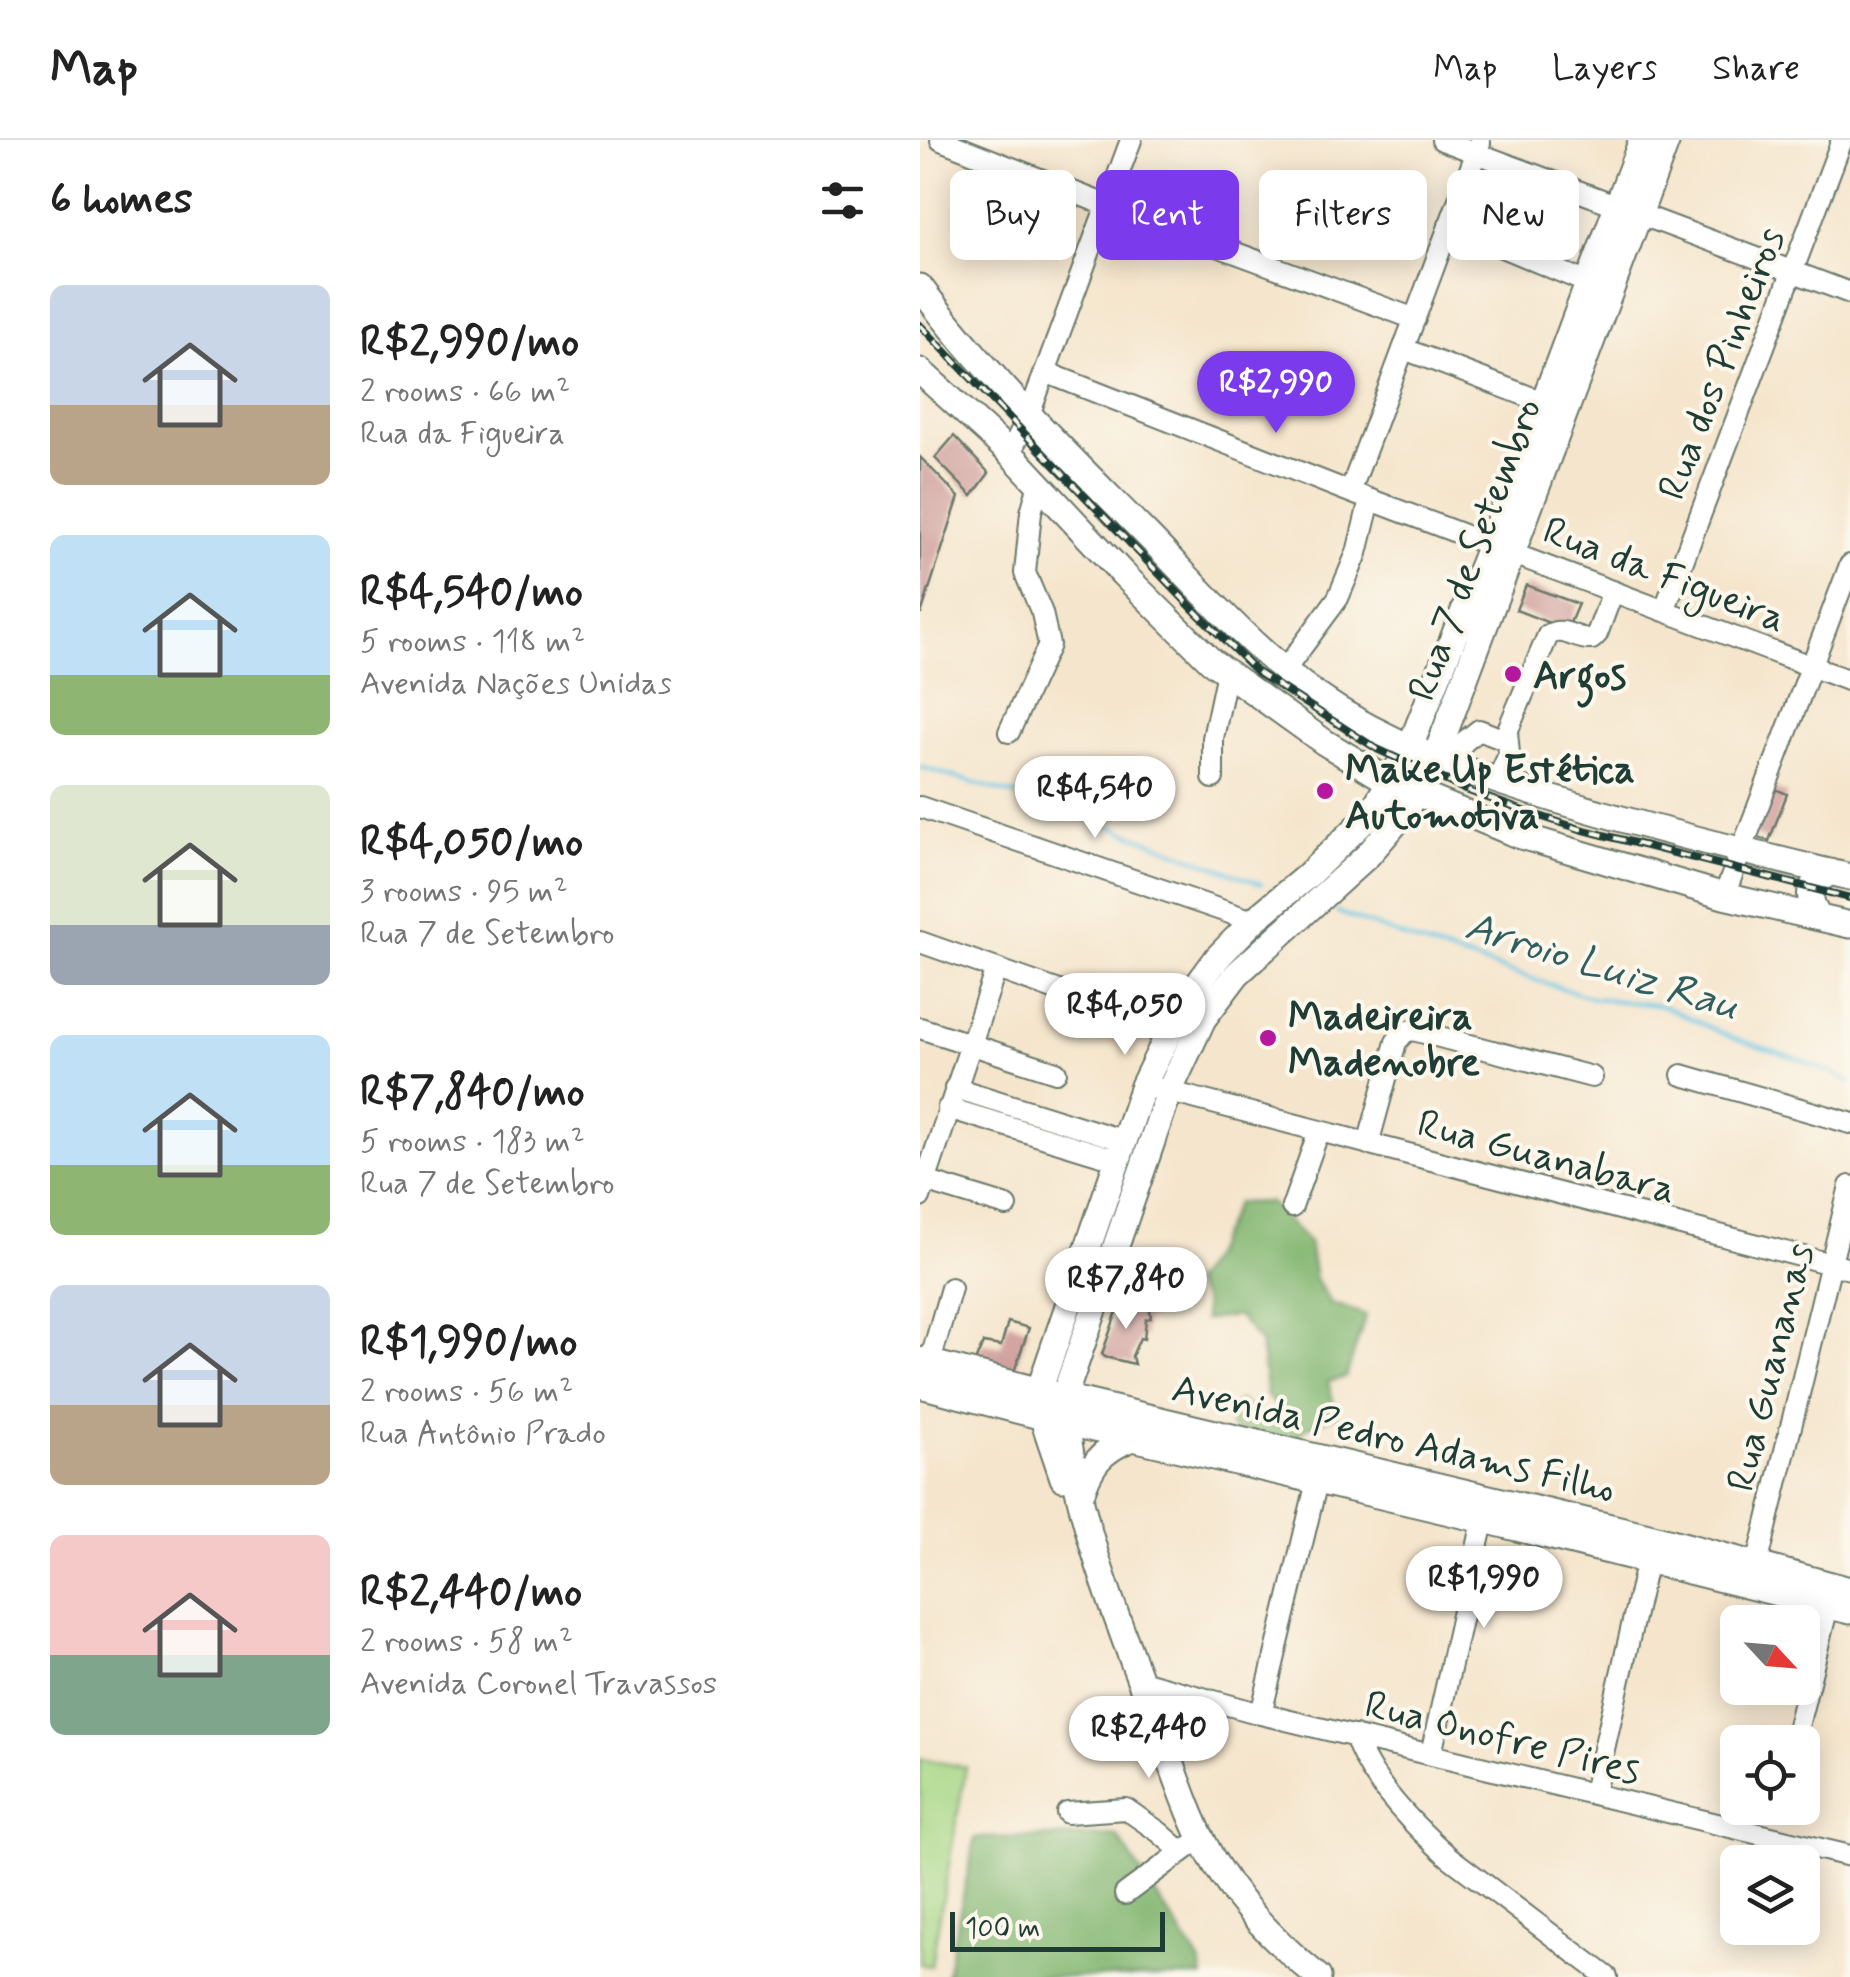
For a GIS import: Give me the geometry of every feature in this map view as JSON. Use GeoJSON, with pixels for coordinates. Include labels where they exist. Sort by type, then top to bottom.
{"type":"FeatureCollection","features":[{"type":"Feature","properties":{"kind":"main road","name":"Rua 7 de Setembro"},"geometry":{"type":"LineString","coordinates":[[1052,1407],[1182,1006],[1218,958],[1253,922],[1370,815],[1410,747],[1500,549],[1628,208],[1642,140]]}},
{"type":"Feature","properties":{"kind":"main road","name":"Rua 7 de Setembro"},"geometry":{"type":"LineString","coordinates":[[1052,1407],[1121,1150],[1156,1088],[1237,974],[1368,855],[1441,761],[1543,402],[1588,283],[1666,140]]}},
{"type":"Feature","properties":{"kind":"main road"},"geometry":{"type":"LineString","coordinates":[[920,287],[958,337],[1029,415],[1230,620],[1284,671],[1346,714],[1441,761],[1497,780],[1630,822],[1840,874]]}},
{"type":"Feature","properties":{"kind":"main road"},"geometry":{"type":"LineString","coordinates":[[920,371],[1010,453],[1211,661],[1324,742],[1390,782],[1518,835],[1724,896],[1850,925]]}},
{"type":"Feature","properties":{"kind":"main road"},"geometry":{"type":"LineString","coordinates":[[1818,918],[1810,892],[1817,880],[1840,874]]}},
{"type":"Feature","properties":{"kind":"main road","name":"Avenida Pedro Adams Filho"},"geometry":{"type":"LineString","coordinates":[[923,1369],[1052,1407],[1650,1549],[1839,1609]]}},
{"type":"Feature","properties":{"kind":"main road"},"geometry":{"type":"LineString","coordinates":[[1052,1407],[1191,1845],[1312,1975]]}},
{"type":"Feature","properties":{"kind":"main road","name":"Avenida Pedro Adams Filho"},"geometry":{"type":"LineString","coordinates":[[1052,1407],[1132,1438],[1320,1470]]}},
{"type":"Feature","properties":{"kind":"main road"},"geometry":{"type":"LineString","coordinates":[[1082,1509],[1086,1480],[1100,1456],[1132,1438]]}},
{"type":"Feature","properties":{"kind":"main road","name":"Avenida Pedro Adams Filho"},"geometry":{"type":"LineString","coordinates":[[1650,1549],[1757,1565],[1850,1590]]}},
{"type":"Feature","properties":{"kind":"street"},"geometry":{"type":"LineString","coordinates":[[940,140],[1096,200]]}},
{"type":"Feature","properties":{"kind":"street"},"geometry":{"type":"LineString","coordinates":[[1119,170],[1131,140]]}},
{"type":"Feature","properties":{"kind":"street"},"geometry":{"type":"LineString","coordinates":[[1442,140],[1479,146],[1850,293]]}},
{"type":"Feature","properties":{"kind":"street","name":"Rua dos Pinheiros"},"geometry":{"type":"LineString","coordinates":[[1664,611],[1842,140]]}},
{"type":"Feature","properties":{"kind":"street"},"geometry":{"type":"LineString","coordinates":[[1470,170],[1479,146]]}},
{"type":"Feature","properties":{"kind":"street"},"geometry":{"type":"LineString","coordinates":[[1010,453],[1029,415],[1096,231]]}},
{"type":"Feature","properties":{"kind":"street"},"geometry":{"type":"LineString","coordinates":[[1350,492],[1447,231]]}},
{"type":"Feature","properties":{"kind":"street"},"geometry":{"type":"LineString","coordinates":[[1239,253],[1415,319]]}},
{"type":"Feature","properties":{"kind":"street"},"geometry":{"type":"LineString","coordinates":[[1533,260],[1588,283]]}},
{"type":"Feature","properties":{"kind":"street"},"geometry":{"type":"LineString","coordinates":[[1404,349],[1543,402]]}},
{"type":"Feature","properties":{"kind":"street","name":"Rua da Figueira"},"geometry":{"type":"LineString","coordinates":[[1044,372],[1850,681]]}},
{"type":"Feature","properties":{"kind":"street"},"geometry":{"type":"LineString","coordinates":[[1009,732],[1049,644],[1042,612],[1025,573],[1030,512],[1039,484]]}},
{"type":"Feature","properties":{"kind":"street"},"geometry":{"type":"LineString","coordinates":[[1284,671],[1338,598],[1357,553],[1370,500]]}},
{"type":"Feature","properties":{"kind":"street"},"geometry":{"type":"LineString","coordinates":[[1724,896],[1850,565]]}},
{"type":"Feature","properties":{"kind":"street"},"geometry":{"type":"LineString","coordinates":[[1497,780],[1509,754],[1507,732],[1548,635],[1562,631],[1592,639],[1613,591]]}},
{"type":"Feature","properties":{"kind":"street"},"geometry":{"type":"LineString","coordinates":[[1212,778],[1213,738],[1227,672]]}},
{"type":"Feature","properties":{"kind":"street"},"geometry":{"type":"LineString","coordinates":[[1441,761],[1479,730],[1507,741]]}},
{"type":"Feature","properties":{"kind":"street"},"geometry":{"type":"LineString","coordinates":[[920,807],[1253,922]]}},
{"type":"Feature","properties":{"kind":"street"},"geometry":{"type":"LineString","coordinates":[[920,942],[1079,998]]}},
{"type":"Feature","properties":{"kind":"street"},"geometry":{"type":"LineString","coordinates":[[996,969],[952,1098],[928,1148],[922,1189],[1007,1206]]}},
{"type":"Feature","properties":{"kind":"street"},"geometry":{"type":"LineString","coordinates":[[920,1028],[1056,1072]]}},
{"type":"Feature","properties":{"kind":"street"},"geometry":{"type":"LineString","coordinates":[[1368,1144],[1396,1042],[1405,1032],[1413,1030],[1592,1077]]}},
{"type":"Feature","properties":{"kind":"street"},"geometry":{"type":"LineString","coordinates":[[1682,1075],[1850,1123]]}},
{"type":"Feature","properties":{"kind":"street","name":"Rua Guanabara"},"geometry":{"type":"LineString","coordinates":[[1156,1088],[1840,1266]]}},
{"type":"Feature","properties":{"kind":"street"},"geometry":{"type":"LineString","coordinates":[[952,1098],[1056,1119],[1121,1150]]}},
{"type":"Feature","properties":{"kind":"street"},"geometry":{"type":"LineString","coordinates":[[952,1098],[1049,1140],[1121,1150]]}},
{"type":"Feature","properties":{"kind":"street"},"geometry":{"type":"LineString","coordinates":[[1049,1140],[1056,1119]]}},
{"type":"Feature","properties":{"kind":"street"},"geometry":{"type":"LineString","coordinates":[[1292,1207],[1319,1131]]}},
{"type":"Feature","properties":{"kind":"street","name":"Rua Guananas"},"geometry":{"type":"LineString","coordinates":[[1757,1565],[1840,1266],[1850,1186]]}},
{"type":"Feature","properties":{"kind":"street"},"geometry":{"type":"LineString","coordinates":[[923,1369],[951,1288]]}},
{"type":"Feature","properties":{"kind":"street"},"geometry":{"type":"LineString","coordinates":[[1262,1714],[1320,1470]]}},
{"type":"Feature","properties":{"kind":"street"},"geometry":{"type":"LineString","coordinates":[[1430,1754],[1486,1509]]}},
{"type":"Feature","properties":{"kind":"street"},"geometry":{"type":"LineString","coordinates":[[1594,1794],[1650,1549]]}},
{"type":"Feature","properties":{"kind":"street"},"geometry":{"type":"LineString","coordinates":[[1800,1725],[1839,1609]]}},
{"type":"Feature","properties":{"kind":"street","name":"Rua Onofre Pires"},"geometry":{"type":"LineString","coordinates":[[1140,1681],[1850,1856]]}},
{"type":"Feature","properties":{"kind":"street"},"geometry":{"type":"LineString","coordinates":[[1355,1736],[1361,1754],[1378,1779],[1427,1838],[1606,1977]]}},
{"type":"Feature","properties":{"kind":"street"},"geometry":{"type":"LineString","coordinates":[[1067,1813],[1126,1809],[1160,1832],[1191,1845]]}},
{"type":"Feature","properties":{"kind":"street"},"geometry":{"type":"LineString","coordinates":[[1126,1894],[1191,1845]]}},
{"type":"Feature","properties":{"kind":"green space"},"geometry":{"type":"Polygon","coordinates":[[[1269,1202],[1309,1243],[1315,1279],[1331,1303],[1366,1315],[1346,1377],[1328,1382],[1337,1415],[1310,1426],[1289,1441],[1232,1429],[1228,1413],[1239,1400],[1269,1423],[1283,1414],[1267,1396],[1260,1343],[1238,1316],[1204,1320],[1203,1301],[1192,1283],[1209,1260],[1236,1203],[1269,1202]]]}},
{"type":"Feature","properties":{"kind":"green space"},"geometry":{"type":"Polygon","coordinates":[[[920,1759],[966,1767],[931,1966],[920,1964],[920,1759]]]}},
{"type":"Feature","properties":{"kind":"green space"},"geometry":{"type":"Polygon","coordinates":[[[1117,1836],[1200,1962],[1203,1977],[946,1977],[975,1838],[1117,1836]]]}},
{"type":"Feature","properties":{"kind":"building"},"geometry":{"type":"Polygon","coordinates":[[[954,436],[989,473],[972,496],[935,458],[954,436]]]}},
{"type":"Feature","properties":{"kind":"building"},"geometry":{"type":"Polygon","coordinates":[[[920,457],[959,497],[921,614],[920,614],[920,457]]]}},
{"type":"Feature","properties":{"kind":"building"},"geometry":{"type":"Polygon","coordinates":[[[1526,585],[1578,604],[1567,630],[1516,610],[1526,585]]]}},
{"type":"Feature","properties":{"kind":"building"},"geometry":{"type":"Polygon","coordinates":[[[1771,787],[1787,794],[1769,841],[1757,837],[1755,830],[1771,787]]]}},
{"type":"Feature","properties":{"kind":"building"},"geometry":{"type":"Polygon","coordinates":[[[1121,1300],[1150,1310],[1144,1339],[1140,1338],[1132,1356],[1134,1364],[1102,1354],[1121,1300]]]}},
{"type":"Feature","properties":{"kind":"building"},"geometry":{"type":"Polygon","coordinates":[[[1008,1322],[1029,1328],[1014,1372],[975,1362],[983,1343],[1001,1346],[1008,1322]]]}},
{"type":"Feature","properties":{"kind":"waterway","name":"Arroio Luiz Rau"},"geometry":{"type":"LineString","coordinates":[[920,767],[1075,813],[1261,884]]}},
{"type":"Feature","properties":{"kind":"waterway","name":"Arroio Luiz Rau"},"geometry":{"type":"LineString","coordinates":[[1337,912],[1428,946],[1593,998],[1664,1006],[1732,1038],[1850,1081]]}},
{"type":"Feature","properties":{"kind":"railway"},"geometry":{"type":"LineString","coordinates":[[920,325],[1257,672],[1377,749],[1466,790],[1580,829],[1850,898]]}},
{"type":"Feature","properties":{"kind":"place","name":"Argos"},"geometry":{"type":"Point","coordinates":[1513,674]}},
{"type":"Feature","properties":{"kind":"place","name":"Make Up Estética Automotiva"},"geometry":{"type":"Point","coordinates":[1325,791]}},
{"type":"Feature","properties":{"kind":"place","name":"Madeireira Madenobre"},"geometry":{"type":"Point","coordinates":[1268,1038]}}]}
